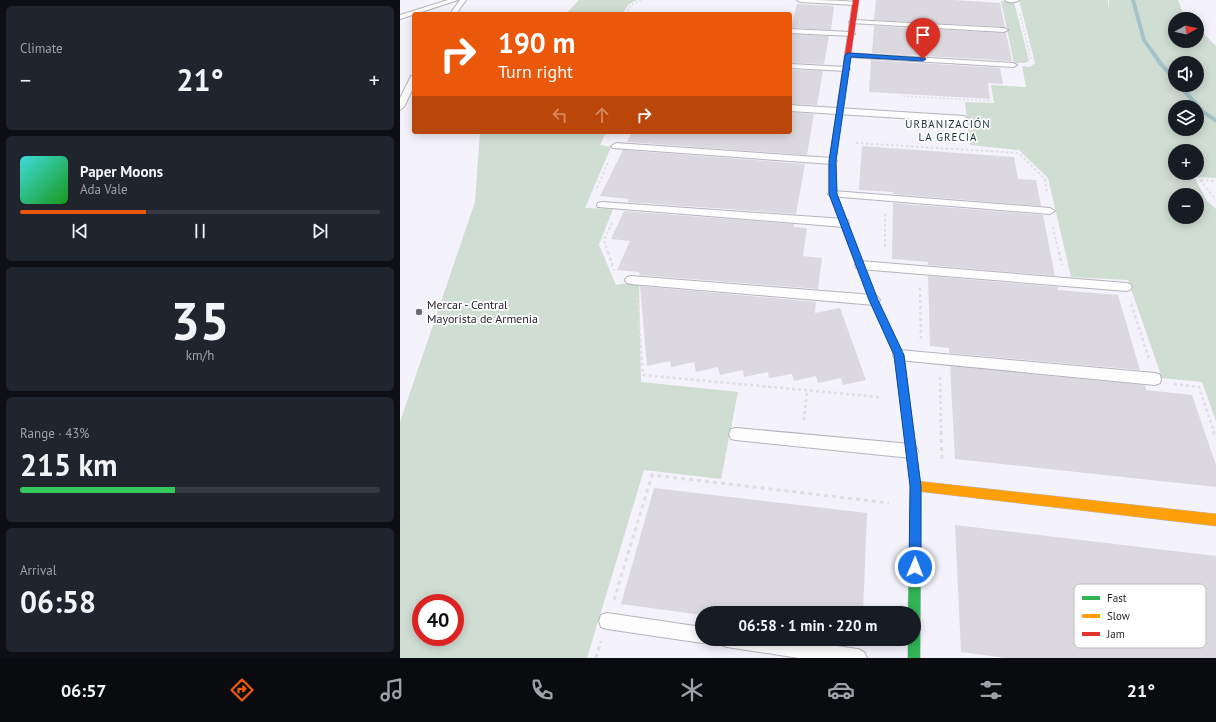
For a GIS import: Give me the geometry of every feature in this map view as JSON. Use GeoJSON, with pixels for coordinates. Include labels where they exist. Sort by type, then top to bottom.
{"type":"FeatureCollection","features":[{"type":"Feature","properties":{"kind":"street"},"geometry":{"type":"LineString","coordinates":[[855,1],[832,161],[833,194],[874,300],[899,355],[916,486],[914,658]]}},
{"type":"Feature","properties":{"kind":"street"},"geometry":{"type":"LineString","coordinates":[[916,486],[1216,520]]}},
{"type":"Feature","properties":{"kind":"lane"},"geometry":{"type":"LineString","coordinates":[[416,12],[455,0]]}},
{"type":"Feature","properties":{"kind":"lane"},"geometry":{"type":"LineString","coordinates":[[454,12],[463,0]]}},
{"type":"Feature","properties":{"kind":"lane"},"geometry":{"type":"LineString","coordinates":[[800,0],[855,1]]}},
{"type":"Feature","properties":{"kind":"lane"},"geometry":{"type":"LineString","coordinates":[[1008,0],[1016,0]]}},
{"type":"Feature","properties":{"kind":"lane"},"geometry":{"type":"LineString","coordinates":[[400,17],[412,13]]}},
{"type":"Feature","properties":{"kind":"lane"},"geometry":{"type":"LineString","coordinates":[[853,22],[1004,30]]}},
{"type":"Feature","properties":{"kind":"lane"},"geometry":{"type":"LineString","coordinates":[[792,31],[851,34]]}},
{"type":"Feature","properties":{"kind":"lane"},"geometry":{"type":"LineString","coordinates":[[848,55],[1013,65]]}},
{"type":"Feature","properties":{"kind":"lane"},"geometry":{"type":"LineString","coordinates":[[792,66],[846,69]]}},
{"type":"Feature","properties":{"kind":"lane"},"geometry":{"type":"LineString","coordinates":[[400,107],[403,92],[412,81]]}},
{"type":"Feature","properties":{"kind":"lane"},"geometry":{"type":"LineString","coordinates":[[792,108],[964,119]]}},
{"type":"Feature","properties":{"kind":"lane"},"geometry":{"type":"LineString","coordinates":[[616,146],[832,161]]}},
{"type":"Feature","properties":{"kind":"lane"},"geometry":{"type":"LineString","coordinates":[[833,194],[1050,211]]}},
{"type":"Feature","properties":{"kind":"lane"},"geometry":{"type":"LineString","coordinates":[[602,205],[844,223]]}},
{"type":"Feature","properties":{"kind":"lane"},"geometry":{"type":"LineString","coordinates":[[860,265],[1126,287]]}},
{"type":"Feature","properties":{"kind":"lane"},"geometry":{"type":"LineString","coordinates":[[635,280],[874,300]]}},
{"type":"Feature","properties":{"kind":"lane"},"geometry":{"type":"LineString","coordinates":[[899,355],[1155,379]]}},
{"type":"Feature","properties":{"kind":"lane"},"geometry":{"type":"LineString","coordinates":[[736,434],[911,451]]}},
{"type":"Feature","properties":{"kind":"lane"},"geometry":{"type":"LineString","coordinates":[[607,621],[695,634]]}},
{"type":"Feature","properties":{"kind":"lane"},"geometry":{"type":"LineString","coordinates":[[775,646],[858,658]]}},
{"type":"Feature","properties":{"kind":"path"},"geometry":{"type":"LineString","coordinates":[[626,12],[631,4],[641,0]]}},
{"type":"Feature","properties":{"kind":"path"},"geometry":{"type":"LineString","coordinates":[[1013,65],[1032,62],[1016,0]]}},
{"type":"Feature","properties":{"kind":"path"},"geometry":{"type":"LineString","coordinates":[[897,96],[991,102]]}},
{"type":"Feature","properties":{"kind":"path"},"geometry":{"type":"LineString","coordinates":[[836,141],[1018,153]]}},
{"type":"Feature","properties":{"kind":"path"},"geometry":{"type":"LineString","coordinates":[[602,205],[591,201],[616,146]]}},
{"type":"Feature","properties":{"kind":"path"},"geometry":{"type":"LineString","coordinates":[[1216,181],[1200,180],[1216,200]]}},
{"type":"Feature","properties":{"kind":"path"},"geometry":{"type":"LineString","coordinates":[[885,198],[886,267]]}},
{"type":"Feature","properties":{"kind":"path"},"geometry":{"type":"LineString","coordinates":[[620,206],[604,240],[617,279],[635,280],[643,375],[882,397]]}},
{"type":"Feature","properties":{"kind":"path"},"geometry":{"type":"LineString","coordinates":[[920,270],[921,357]]}},
{"type":"Feature","properties":{"kind":"path"},"geometry":{"type":"LineString","coordinates":[[939,359],[943,489]]}},
{"type":"Feature","properties":{"kind":"path"},"geometry":{"type":"LineString","coordinates":[[802,440],[807,391]]}},
{"type":"Feature","properties":{"kind":"path"},"geometry":{"type":"LineString","coordinates":[[596,658],[652,475],[916,506]]}},
{"type":"Feature","properties":{"kind":"shaded area"},"geometry":{"type":"Polygon","coordinates":[[[579,0],[637,0],[629,4],[623,12],[568,12],[579,0]]]}},
{"type":"Feature","properties":{"kind":"shaded area"},"geometry":{"type":"Polygon","coordinates":[[[1019,0],[1108,0],[1109,12],[1109,0],[1178,0],[1183,12],[1168,12],[1168,48],[1204,48],[1204,34],[1216,46],[1216,178],[1204,177],[1204,144],[1168,144],[1168,180],[1196,180],[1200,188],[1168,188],[1168,224],[1204,224],[1204,195],[1207,201],[1216,209],[1216,421],[1202,382],[1162,378],[1128,280],[1071,277],[1048,178],[1019,150],[970,145],[965,102],[994,103],[991,85],[1026,87],[1022,66],[1030,67],[1035,63],[1019,0]]]}},
{"type":"Feature","properties":{"kind":"shaded area"},"geometry":{"type":"Polygon","coordinates":[[[1001,1],[1014,2],[1029,61],[1025,63],[1014,63],[1001,1]]]}},
{"type":"Feature","properties":{"kind":"shaded area"},"geometry":{"type":"Polygon","coordinates":[[[480,134],[605,134],[600,145],[611,147],[585,208],[613,209],[599,245],[616,285],[639,281],[641,382],[738,392],[721,479],[644,470],[587,658],[400,658],[400,422],[475,202],[480,134]]]}},
{"type":"Feature","properties":{"kind":"building"},"geometry":{"type":"Polygon","coordinates":[[[876,0],[953,0],[1000,3],[1005,27],[874,20],[876,0]]]}},
{"type":"Feature","properties":{"kind":"building"},"geometry":{"type":"Polygon","coordinates":[[[797,4],[834,6],[831,30],[792,28],[797,4]]]}},
{"type":"Feature","properties":{"kind":"building"},"geometry":{"type":"Polygon","coordinates":[[[874,26],[1006,33],[1012,61],[872,53],[874,26]]]}},
{"type":"Feature","properties":{"kind":"building"},"geometry":{"type":"Polygon","coordinates":[[[792,34],[829,36],[824,64],[792,63],[792,34]]]}},
{"type":"Feature","properties":{"kind":"building"},"geometry":{"type":"Polygon","coordinates":[[[871,60],[1000,68],[1003,84],[988,83],[990,99],[869,92],[871,60]]]}},
{"type":"Feature","properties":{"kind":"building"},"geometry":{"type":"Polygon","coordinates":[[[792,70],[823,71],[817,105],[792,104],[792,70]]]}},
{"type":"Feature","properties":{"kind":"building"},"geometry":{"type":"Polygon","coordinates":[[[792,112],[814,114],[807,155],[627,142],[631,134],[792,134],[792,112]]]}},
{"type":"Feature","properties":{"kind":"building"},"geometry":{"type":"Polygon","coordinates":[[[862,146],[1014,157],[1018,179],[1036,180],[1041,206],[859,190],[862,146]]]}},
{"type":"Feature","properties":{"kind":"building"},"geometry":{"type":"Polygon","coordinates":[[[623,150],[805,164],[796,214],[628,202],[629,199],[600,196],[623,150]]]}},
{"type":"Feature","properties":{"kind":"building"},"geometry":{"type":"Polygon","coordinates":[[[893,203],[1043,215],[1055,276],[928,265],[928,262],[892,259],[893,203]]]}},
{"type":"Feature","properties":{"kind":"building"},"geometry":{"type":"Polygon","coordinates":[[[624,211],[794,224],[794,227],[807,228],[803,256],[822,258],[818,289],[640,275],[639,272],[617,270],[630,241],[611,239],[624,211]]]}},
{"type":"Feature","properties":{"kind":"building"},"geometry":{"type":"Polygon","coordinates":[[[928,276],[1058,287],[1058,290],[1118,295],[1140,370],[949,353],[949,348],[930,346],[928,276]]]}},
{"type":"Feature","properties":{"kind":"building"},"geometry":{"type":"Polygon","coordinates":[[[640,286],[816,302],[815,313],[840,308],[866,380],[843,385],[841,378],[818,383],[816,376],[794,381],[792,374],[769,378],[768,372],[744,377],[743,370],[720,375],[718,367],[696,372],[694,362],[671,367],[670,361],[647,366],[640,286]]]}},
{"type":"Feature","properties":{"kind":"building"},"geometry":{"type":"Polygon","coordinates":[[[950,366],[1145,385],[1146,390],[1192,395],[1216,465],[1216,487],[955,459],[950,366]]]}},
{"type":"Feature","properties":{"kind":"building"},"geometry":{"type":"Polygon","coordinates":[[[654,488],[867,513],[863,606],[695,606],[695,614],[621,604],[654,488]]]}},
{"type":"Feature","properties":{"kind":"building"},"geometry":{"type":"Polygon","coordinates":[[[955,525],[1216,556],[1216,658],[1006,658],[961,652],[955,525]]]}},
{"type":"Feature","properties":{"kind":"waterway"},"geometry":{"type":"LineString","coordinates":[[1133,0],[1144,40],[1168,72]]}},
{"type":"Feature","properties":{"kind":"waterway"},"geometry":{"type":"LineString","coordinates":[[1185,92],[1203,112],[1216,121]]}},
{"type":"Feature","properties":{"kind":"traffic: fast"},"geometry":{"type":"LineString","coordinates":[[913,465],[916,486],[914,658]]}},
{"type":"Feature","properties":{"kind":"traffic: slow"},"geometry":{"type":"LineString","coordinates":[[855,252],[874,300],[899,355],[913,465]]}},
{"type":"Feature","properties":{"kind":"traffic: slow"},"geometry":{"type":"LineString","coordinates":[[916,486],[1216,520]]}},
{"type":"Feature","properties":{"kind":"traffic: jam"},"geometry":{"type":"LineString","coordinates":[[855,252],[833,194],[832,161],[856,0]]}},
{"type":"Feature","properties":{"kind":"place","name":"Mercar - Central Mayorista de Armenia"},"geometry":{"type":"Point","coordinates":[419,312]}},
{"type":"Feature","properties":{"kind":"district","name":"URBANIZACIÓN LA GRECIA"},"geometry":{"type":"Point","coordinates":[948,130]}},
{"type":"Feature","properties":{"kind":"route"},"geometry":{"type":"LineString","coordinates":[[915,567],[916,486],[899,355],[874,300],[833,194],[832,161],[848,55],[923,59]]}}]}
